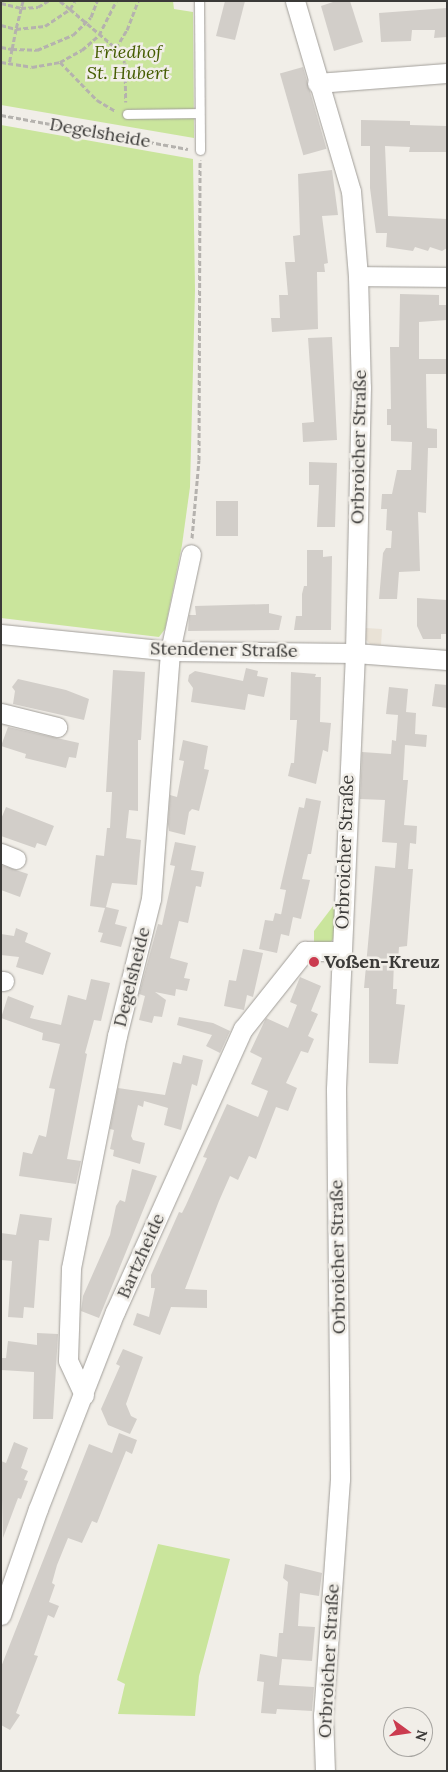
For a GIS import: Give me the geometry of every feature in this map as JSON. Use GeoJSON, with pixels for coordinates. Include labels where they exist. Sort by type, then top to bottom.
{"type":"FeatureCollection","features":[{"type":"Feature","properties":{"kind":"street","name":"Orbroicher Straße"},"geometry":{"type":"LineString","coordinates":[[294,1],[317,83],[351,191],[358,276],[361,387],[355,653],[336,1090],[340,1479],[323,1714],[325,1771]]}},
{"type":"Feature","properties":{"kind":"street"},"geometry":{"type":"LineString","coordinates":[[317,83],[447,73]]}},
{"type":"Feature","properties":{"kind":"street"},"geometry":{"type":"LineString","coordinates":[[358,276],[447,277]]}},
{"type":"Feature","properties":{"kind":"street","name":"Degelsheide"},"geometry":{"type":"LineString","coordinates":[[84,1395],[68,1360],[71,1268],[117,1036],[151,899],[170,651],[190,554]]}},
{"type":"Feature","properties":{"kind":"street","name":"Stendener Straße"},"geometry":{"type":"LineString","coordinates":[[2,637],[170,651],[355,653],[447,660]]}},
{"type":"Feature","properties":{"kind":"street"},"geometry":{"type":"LineString","coordinates":[[1,713],[57,727]]}},
{"type":"Feature","properties":{"kind":"street","name":"Bartzheide"},"geometry":{"type":"LineString","coordinates":[[1,1615],[38,1509],[115,1312],[243,1029],[304,951],[341,951]]}},
{"type":"Feature","properties":{"kind":"lane"},"geometry":{"type":"LineString","coordinates":[[199,1],[200,150]]}},
{"type":"Feature","properties":{"kind":"lane"},"geometry":{"type":"LineString","coordinates":[[127,114],[199,113]]}},
{"type":"Feature","properties":{"kind":"path"},"geometry":{"type":"LineString","coordinates":[[9,64],[23,1]]}},
{"type":"Feature","properties":{"kind":"path"},"geometry":{"type":"LineString","coordinates":[[1,3],[22,8],[38,7],[48,1]]}},
{"type":"Feature","properties":{"kind":"path"},"geometry":{"type":"LineString","coordinates":[[60,1],[116,48],[124,63],[127,114],[107,108],[71,77],[60,62]]}},
{"type":"Feature","properties":{"kind":"path"},"geometry":{"type":"LineString","coordinates":[[1,26],[16,29],[45,26],[70,9],[75,1]]}},
{"type":"Feature","properties":{"kind":"path"},"geometry":{"type":"LineString","coordinates":[[1,46],[12,49],[37,50],[49,47],[73,35],[86,23],[97,1]]}},
{"type":"Feature","properties":{"kind":"path"},"geometry":{"type":"LineString","coordinates":[[1,62],[32,67],[60,62],[82,50],[99,35],[116,1]]}},
{"type":"Feature","properties":{"kind":"path"},"geometry":{"type":"LineString","coordinates":[[116,48],[127,30],[138,1]]}},
{"type":"Feature","properties":{"kind":"path","name":"Degelsheide"},"geometry":{"type":"LineString","coordinates":[[1,115],[200,150]]}},
{"type":"Feature","properties":{"kind":"path"},"geometry":{"type":"LineString","coordinates":[[190,554],[199,460],[200,150]]}},
{"type":"Feature","properties":{"kind":"shaded area"},"geometry":{"type":"Polygon","coordinates":[[[366,628],[382,629],[381,645],[370,644],[365,639],[366,628]]]}},
{"type":"Feature","properties":{"kind":"green space","name":"Friedhof St. Hubert"},"geometry":{"type":"Polygon","coordinates":[[[1,1],[173,1],[174,9],[193,12],[194,138],[1,105],[1,1]]]}},
{"type":"Feature","properties":{"kind":"green space"},"geometry":{"type":"Polygon","coordinates":[[[1,125],[193,159],[195,290],[190,487],[182,545],[165,629],[159,637],[1,618],[1,125]]]}},
{"type":"Feature","properties":{"kind":"green space"},"geometry":{"type":"Polygon","coordinates":[[[337,901],[337,934],[331,942],[314,944],[314,931],[337,901]]]}},
{"type":"Feature","properties":{"kind":"green space"},"geometry":{"type":"Polygon","coordinates":[[[158,1544],[230,1559],[199,1676],[195,1716],[118,1714],[125,1684],[117,1680],[158,1544]]]}},
{"type":"Feature","properties":{"kind":"building"},"geometry":{"type":"Polygon","coordinates":[[[225,1],[245,1],[235,40],[216,36],[225,1]]]}},
{"type":"Feature","properties":{"kind":"building"},"geometry":{"type":"Polygon","coordinates":[[[336,1],[350,1],[363,42],[334,51],[321,6],[336,1]]]}},
{"type":"Feature","properties":{"kind":"building"},"geometry":{"type":"Polygon","coordinates":[[[447,8],[447,37],[434,38],[435,30],[412,30],[411,41],[381,42],[379,13],[447,8]]]}},
{"type":"Feature","properties":{"kind":"building"},"geometry":{"type":"Polygon","coordinates":[[[303,67],[326,149],[303,155],[280,74],[303,67]]]}},
{"type":"Feature","properties":{"kind":"building"},"geometry":{"type":"Polygon","coordinates":[[[361,120],[410,121],[410,125],[447,126],[447,152],[409,152],[410,147],[385,146],[388,216],[447,219],[447,248],[442,251],[430,247],[428,251],[415,247],[413,251],[386,247],[387,233],[376,233],[370,188],[370,146],[361,146],[361,120]]]}},
{"type":"Feature","properties":{"kind":"building"},"geometry":{"type":"Polygon","coordinates":[[[332,170],[338,215],[322,216],[328,263],[324,264],[325,272],[317,272],[318,329],[272,332],[271,318],[280,318],[279,295],[288,295],[285,262],[295,262],[293,236],[300,235],[298,174],[332,170]]]}},
{"type":"Feature","properties":{"kind":"building"},"geometry":{"type":"Polygon","coordinates":[[[400,294],[439,295],[439,305],[447,305],[447,320],[419,322],[419,359],[447,359],[447,374],[426,374],[427,428],[437,429],[437,448],[428,448],[426,513],[418,512],[420,571],[399,572],[397,599],[379,599],[383,553],[386,548],[391,548],[392,531],[386,530],[387,509],[381,509],[382,494],[392,494],[397,470],[411,470],[412,442],[391,441],[391,425],[387,425],[387,409],[391,409],[390,347],[399,347],[400,294]]]}},
{"type":"Feature","properties":{"kind":"building"},"geometry":{"type":"Polygon","coordinates":[[[332,337],[337,440],[303,442],[302,423],[314,422],[308,338],[332,337]]]}},
{"type":"Feature","properties":{"kind":"building"},"geometry":{"type":"Polygon","coordinates":[[[309,462],[337,463],[335,527],[317,527],[319,485],[309,485],[309,462]]]}},
{"type":"Feature","properties":{"kind":"building"},"geometry":{"type":"Polygon","coordinates":[[[216,501],[238,501],[238,536],[216,536],[216,501]]]}},
{"type":"Feature","properties":{"kind":"building"},"geometry":{"type":"Polygon","coordinates":[[[307,550],[323,550],[323,557],[332,556],[331,630],[294,630],[296,616],[302,616],[302,594],[304,586],[307,586],[307,550]]]}},
{"type":"Feature","properties":{"kind":"building"},"geometry":{"type":"Polygon","coordinates":[[[417,598],[447,600],[447,634],[441,634],[441,639],[423,639],[417,626],[417,598]]]}},
{"type":"Feature","properties":{"kind":"building"},"geometry":{"type":"Polygon","coordinates":[[[269,604],[269,613],[282,616],[279,630],[188,631],[189,615],[196,615],[195,606],[269,604]]]}},
{"type":"Feature","properties":{"kind":"building"},"geometry":{"type":"Polygon","coordinates":[[[246,668],[258,671],[257,676],[268,678],[264,697],[248,694],[245,710],[191,702],[193,688],[188,681],[189,675],[195,671],[243,681],[246,668]]]}},
{"type":"Feature","properties":{"kind":"building"},"geometry":{"type":"Polygon","coordinates":[[[113,670],[145,672],[141,740],[138,740],[138,811],[129,810],[126,838],[141,840],[137,885],[112,883],[106,907],[119,910],[115,924],[127,927],[121,947],[100,942],[103,933],[98,932],[105,908],[90,906],[96,855],[104,856],[107,828],[110,828],[112,792],[106,792],[113,670]]]}},
{"type":"Feature","properties":{"kind":"building"},"geometry":{"type":"Polygon","coordinates":[[[291,672],[316,674],[315,677],[321,677],[320,722],[331,723],[328,752],[323,750],[316,784],[288,776],[291,763],[294,763],[297,720],[290,720],[291,672]]]}},
{"type":"Feature","properties":{"kind":"building"},"geometry":{"type":"Polygon","coordinates":[[[18,679],[66,690],[89,699],[84,720],[13,704],[15,691],[12,687],[18,679]]]}},
{"type":"Feature","properties":{"kind":"building"},"geometry":{"type":"Polygon","coordinates":[[[435,684],[447,685],[447,708],[432,706],[435,684]]]}},
{"type":"Feature","properties":{"kind":"building"},"geometry":{"type":"Polygon","coordinates":[[[389,687],[408,689],[406,712],[416,713],[415,734],[427,735],[426,747],[405,745],[403,780],[408,780],[404,825],[417,826],[416,844],[410,843],[408,869],[413,869],[407,946],[399,947],[398,961],[394,961],[393,989],[397,989],[396,1004],[405,1005],[398,1064],[369,1063],[369,988],[364,988],[375,866],[395,868],[397,843],[382,842],[385,800],[360,799],[362,752],[391,754],[392,740],[396,741],[398,715],[386,714],[389,687]]]}},
{"type":"Feature","properties":{"kind":"building"},"geometry":{"type":"Polygon","coordinates":[[[8,727],[79,743],[76,758],[69,757],[66,768],[25,758],[26,754],[1,746],[8,727]]]}},
{"type":"Feature","properties":{"kind":"building"},"geometry":{"type":"Polygon","coordinates":[[[183,740],[208,746],[204,769],[209,770],[199,811],[192,809],[189,812],[185,835],[169,831],[168,824],[170,795],[177,797],[184,761],[179,760],[183,740]]]}},
{"type":"Feature","properties":{"kind":"building"},"geometry":{"type":"Polygon","coordinates":[[[306,798],[321,801],[311,854],[308,854],[302,879],[310,880],[301,919],[293,917],[289,936],[281,934],[277,953],[259,949],[265,920],[273,921],[275,913],[281,914],[286,890],[280,889],[299,807],[304,808],[306,798]]]}},
{"type":"Feature","properties":{"kind":"building"},"geometry":{"type":"Polygon","coordinates":[[[6,807],[54,826],[46,846],[37,843],[35,848],[1,836],[1,819],[6,807]]]}},
{"type":"Feature","properties":{"kind":"building"},"geometry":{"type":"Polygon","coordinates":[[[175,842],[196,846],[191,870],[204,872],[201,887],[196,886],[188,923],[179,921],[170,958],[188,963],[184,978],[190,979],[187,991],[176,989],[175,996],[155,992],[166,1000],[162,1017],[154,1016],[152,1023],[139,1020],[145,996],[139,994],[158,924],[162,925],[175,866],[170,865],[175,842]]]}},
{"type":"Feature","properties":{"kind":"building"},"geometry":{"type":"Polygon","coordinates":[[[1,865],[28,874],[20,897],[1,890],[1,865]]]}},
{"type":"Feature","properties":{"kind":"building"},"geometry":{"type":"Polygon","coordinates":[[[16,928],[28,933],[25,942],[51,953],[43,975],[16,967],[19,957],[1,955],[1,934],[14,936],[16,928]]]}},
{"type":"Feature","properties":{"kind":"building"},"geometry":{"type":"Polygon","coordinates":[[[243,949],[263,953],[253,997],[247,995],[244,1010],[224,1006],[229,980],[236,981],[243,949]]]}},
{"type":"Feature","properties":{"kind":"building"},"geometry":{"type":"Polygon","coordinates":[[[300,977],[321,986],[311,1011],[318,1014],[308,1036],[314,1039],[308,1053],[301,1051],[286,1083],[297,1088],[288,1111],[276,1107],[256,1159],[249,1156],[238,1180],[230,1176],[219,1201],[185,1289],[207,1290],[207,1308],[171,1307],[160,1335],[133,1325],[137,1313],[149,1317],[155,1288],[151,1288],[151,1275],[179,1212],[182,1213],[207,1158],[203,1157],[227,1104],[258,1117],[268,1091],[251,1084],[262,1058],[250,1052],[266,1018],[288,1028],[297,1005],[290,1002],[300,977]]]}},
{"type":"Feature","properties":{"kind":"building"},"geometry":{"type":"Polygon","coordinates":[[[91,979],[110,983],[101,1021],[94,1020],[85,1053],[87,1054],[67,1159],[81,1161],[76,1184],[19,1176],[23,1152],[32,1154],[39,1135],[46,1137],[55,1089],[49,1088],[60,1044],[42,1040],[43,1033],[1,1018],[8,996],[34,1006],[30,1018],[61,1025],[68,995],[86,1000],[91,979]]]}},
{"type":"Feature","properties":{"kind":"building"},"geometry":{"type":"Polygon","coordinates":[[[179,1017],[213,1023],[230,1031],[220,1053],[206,1046],[212,1035],[177,1025],[179,1017]]]}},
{"type":"Feature","properties":{"kind":"building"},"geometry":{"type":"Polygon","coordinates":[[[183,1055],[203,1060],[197,1086],[192,1084],[181,1130],[164,1125],[168,1108],[144,1101],[143,1107],[138,1105],[131,1136],[133,1140],[145,1143],[140,1164],[113,1156],[114,1150],[110,1149],[114,1130],[110,1129],[118,1088],[165,1095],[173,1062],[181,1064],[183,1055]]]}},
{"type":"Feature","properties":{"kind":"building"},"geometry":{"type":"Polygon","coordinates":[[[132,1169],[157,1176],[99,1318],[81,1311],[83,1296],[110,1235],[116,1206],[120,1200],[125,1202],[132,1169]]]}},
{"type":"Feature","properties":{"kind":"building"},"geometry":{"type":"Polygon","coordinates":[[[20,1214],[52,1218],[49,1241],[39,1240],[34,1308],[24,1307],[23,1318],[8,1317],[12,1261],[1,1260],[1,1233],[16,1235],[20,1214]]]}},
{"type":"Feature","properties":{"kind":"building"},"geometry":{"type":"Polygon","coordinates":[[[37,1333],[58,1334],[53,1419],[33,1419],[34,1372],[1,1370],[1,1358],[6,1358],[8,1341],[37,1345],[37,1333]]]}},
{"type":"Feature","properties":{"kind":"building"},"geometry":{"type":"Polygon","coordinates":[[[123,1349],[143,1357],[126,1404],[131,1416],[137,1419],[130,1434],[108,1425],[101,1409],[120,1366],[116,1364],[123,1349]]]}},
{"type":"Feature","properties":{"kind":"building"},"geometry":{"type":"Polygon","coordinates":[[[119,1433],[137,1440],[132,1454],[126,1451],[97,1523],[92,1521],[82,1543],[68,1538],[57,1565],[52,1583],[55,1585],[49,1602],[59,1606],[54,1618],[48,1615],[34,1655],[38,1656],[16,1713],[20,1715],[10,1730],[1,1725],[1,1667],[89,1444],[112,1453],[119,1433]]]}},
{"type":"Feature","properties":{"kind":"building"},"geometry":{"type":"Polygon","coordinates":[[[14,1442],[28,1448],[21,1468],[28,1471],[24,1480],[28,1481],[21,1499],[18,1498],[3,1538],[1,1461],[6,1463],[14,1442]]]}},
{"type":"Feature","properties":{"kind":"building"},"geometry":{"type":"Polygon","coordinates":[[[285,1564],[322,1573],[319,1596],[300,1593],[298,1626],[315,1627],[312,1661],[282,1659],[279,1685],[314,1687],[312,1711],[277,1709],[276,1714],[261,1713],[264,1682],[257,1681],[260,1654],[277,1657],[279,1633],[283,1633],[288,1582],[283,1578],[285,1564]]]}},
{"type":"Feature","properties":{"kind":"place","name":"Voßen-Kreuz"},"geometry":{"type":"Point","coordinates":[314,962]}}]}
